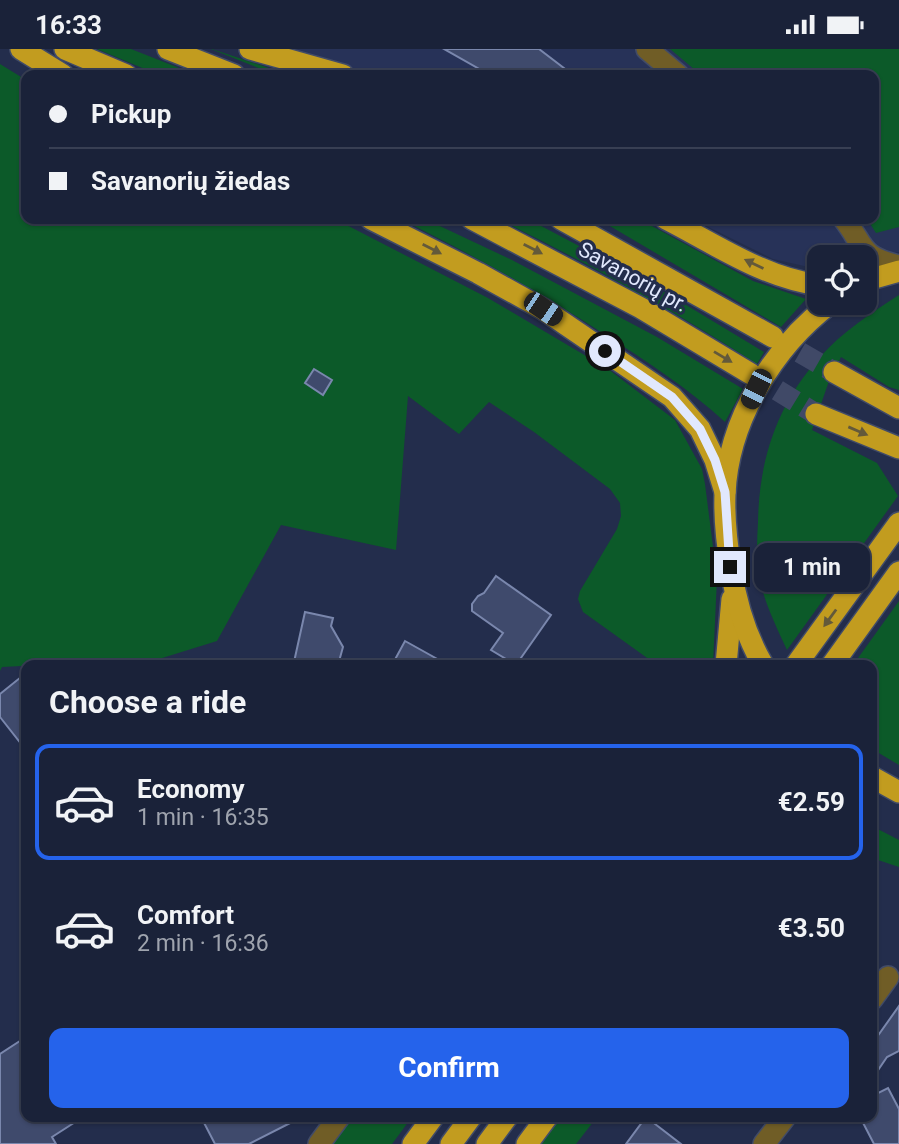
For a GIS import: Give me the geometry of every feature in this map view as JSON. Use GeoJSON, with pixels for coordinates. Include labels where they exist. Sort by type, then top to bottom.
{"type":"FeatureCollection","features":[{"type":"Feature","properties":{"kind":"highway"},"geometry":{"type":"LineString","coordinates":[[21,49],[55,70]]}},
{"type":"Feature","properties":{"kind":"highway"},"geometry":{"type":"LineString","coordinates":[[65,49],[114,70]]}},
{"type":"Feature","properties":{"kind":"highway"},"geometry":{"type":"LineString","coordinates":[[168,49],[221,70]]}},
{"type":"Feature","properties":{"kind":"highway"},"geometry":{"type":"LineString","coordinates":[[250,49],[326,70]]}},
{"type":"Feature","properties":{"kind":"highway"},"geometry":{"type":"LineString","coordinates":[[381,224],[543,309],[672,397],[700,429],[715,460],[725,492]]}},
{"type":"Feature","properties":{"kind":"highway","name":"Savanorių pr."},"geometry":{"type":"LineString","coordinates":[[482,224],[572,270],[751,374]]}},
{"type":"Feature","properties":{"kind":"highway","name":"Savanorių pr."},"geometry":{"type":"LineString","coordinates":[[570,224],[772,337]]}},
{"type":"Feature","properties":{"kind":"highway"},"geometry":{"type":"LineString","coordinates":[[676,224],[757,266],[807,281]]}},
{"type":"Feature","properties":{"kind":"highway"},"geometry":{"type":"LineString","coordinates":[[877,276],[899,268]]}},
{"type":"Feature","properties":{"kind":"highway"},"geometry":{"type":"LineString","coordinates":[[762,660],[743,621],[733,583],[725,492],[734,446],[756,389],[791,340],[818,315]]}},
{"type":"Feature","properties":{"kind":"highway"},"geometry":{"type":"LineString","coordinates":[[834,372],[899,408]]}},
{"type":"Feature","properties":{"kind":"highway"},"geometry":{"type":"LineString","coordinates":[[816,414],[899,448]]}},
{"type":"Feature","properties":{"kind":"highway"},"geometry":{"type":"LineString","coordinates":[[800,660],[899,523]]}},
{"type":"Feature","properties":{"kind":"highway"},"geometry":{"type":"LineString","coordinates":[[836,660],[899,572]]}},
{"type":"Feature","properties":{"kind":"highway"},"geometry":{"type":"LineString","coordinates":[[726,660],[733,583]]}},
{"type":"Feature","properties":{"kind":"highway"},"geometry":{"type":"LineString","coordinates":[[877,780],[898,792]]}},
{"type":"Feature","properties":{"kind":"highway"},"geometry":{"type":"LineString","coordinates":[[877,793],[898,792]]}},
{"type":"Feature","properties":{"kind":"highway"},"geometry":{"type":"LineString","coordinates":[[413,1144],[429,1122]]}},
{"type":"Feature","properties":{"kind":"highway"},"geometry":{"type":"LineString","coordinates":[[451,1144],[467,1122]]}},
{"type":"Feature","properties":{"kind":"highway"},"geometry":{"type":"LineString","coordinates":[[487,1144],[503,1122]]}},
{"type":"Feature","properties":{"kind":"highway"},"geometry":{"type":"LineString","coordinates":[[527,1144],[543,1122]]}},
{"type":"Feature","properties":{"kind":"street"},"geometry":{"type":"LineString","coordinates":[[647,49],[672,70]]}},
{"type":"Feature","properties":{"kind":"street"},"geometry":{"type":"LineString","coordinates":[[846,224],[854,245]]}},
{"type":"Feature","properties":{"kind":"street"},"geometry":{"type":"LineString","coordinates":[[877,258],[899,268]]}},
{"type":"Feature","properties":{"kind":"street"},"geometry":{"type":"LineString","coordinates":[[877,992],[888,977]]}},
{"type":"Feature","properties":{"kind":"street"},"geometry":{"type":"LineString","coordinates":[[319,1144],[335,1122]]}},
{"type":"Feature","properties":{"kind":"street"},"geometry":{"type":"LineString","coordinates":[[764,1144],[781,1122]]}},
{"type":"Feature","properties":{"kind":"shaded area"},"geometry":{"type":"Polygon","coordinates":[[[294,49],[899,49],[899,252],[877,258],[877,245],[807,245],[807,267],[773,259],[702,224],[879,224],[879,70],[355,70],[294,49]]]}},
{"type":"Feature","properties":{"kind":"green space"},"geometry":{"type":"Polygon","coordinates":[[[97,49],[131,49],[184,70],[147,70],[97,49]]]}},
{"type":"Feature","properties":{"kind":"green space"},"geometry":{"type":"Polygon","coordinates":[[[211,49],[275,70],[264,70],[211,49]]]}},
{"type":"Feature","properties":{"kind":"green space"},"geometry":{"type":"Polygon","coordinates":[[[670,49],[899,49],[899,227],[876,233],[870,224],[879,224],[879,70],[695,70],[670,49]]]}},
{"type":"Feature","properties":{"kind":"green space"},"geometry":{"type":"Polygon","coordinates":[[[0,64],[21,77],[21,224],[345,224],[488,298],[608,369],[675,420],[702,469],[717,578],[713,660],[650,660],[583,612],[578,599],[580,591],[617,529],[621,516],[620,503],[610,489],[489,402],[459,434],[408,396],[396,550],[281,525],[217,641],[159,659],[21,660],[21,666],[2,667],[0,671],[0,64]]]}},
{"type":"Feature","properties":{"kind":"green space"},"geometry":{"type":"Polygon","coordinates":[[[410,224],[436,224],[512,260],[657,337],[743,389],[725,422],[635,354],[504,273],[410,224]]]}},
{"type":"Feature","properties":{"kind":"green space"},"geometry":{"type":"Polygon","coordinates":[[[508,224],[537,224],[653,285],[764,352],[757,364],[694,325],[508,224]]]}},
{"type":"Feature","properties":{"kind":"green space"},"geometry":{"type":"Polygon","coordinates":[[[606,224],[648,224],[753,281],[806,299],[781,327],[606,224]]]}},
{"type":"Feature","properties":{"kind":"green space"},"geometry":{"type":"Polygon","coordinates":[[[899,295],[899,390],[889,387],[841,357],[828,384],[812,430],[877,463],[898,496],[787,650],[764,595],[757,562],[759,499],[767,455],[782,414],[805,375],[847,331],[869,315],[877,315],[877,310],[899,295]]]}},
{"type":"Feature","properties":{"kind":"green space"},"geometry":{"type":"Polygon","coordinates":[[[899,601],[899,765],[877,752],[877,660],[857,660],[899,601]]]}},
{"type":"Feature","properties":{"kind":"green space"},"geometry":{"type":"Polygon","coordinates":[[[877,829],[899,840],[899,867],[877,860],[877,829]]]}},
{"type":"Feature","properties":{"kind":"green space"},"geometry":{"type":"Polygon","coordinates":[[[349,1122],[408,1122],[392,1144],[333,1144],[349,1122]]]}},
{"type":"Feature","properties":{"kind":"green space"},"geometry":{"type":"Polygon","coordinates":[[[556,1122],[593,1122],[576,1144],[541,1144],[556,1122]]]}},
{"type":"Feature","properties":{"kind":"building"},"geometry":{"type":"Polygon","coordinates":[[[444,49],[539,49],[566,70],[481,70],[444,49]]]}},
{"type":"Feature","properties":{"kind":"building"},"geometry":{"type":"Polygon","coordinates":[[[314,369],[332,380],[323,395],[305,383],[314,369]]]}},
{"type":"Feature","properties":{"kind":"building"},"geometry":{"type":"Polygon","coordinates":[[[496,576],[551,615],[520,660],[508,660],[491,650],[503,633],[472,611],[472,604],[496,576]]]}},
{"type":"Feature","properties":{"kind":"building"},"geometry":{"type":"Polygon","coordinates":[[[305,612],[333,618],[331,626],[343,647],[339,660],[294,660],[305,612]]]}},
{"type":"Feature","properties":{"kind":"building"},"geometry":{"type":"Polygon","coordinates":[[[405,641],[439,660],[395,660],[405,641]]]}},
{"type":"Feature","properties":{"kind":"building"},"geometry":{"type":"Polygon","coordinates":[[[21,677],[21,744],[0,717],[0,694],[21,677]]]}},
{"type":"Feature","properties":{"kind":"building"},"geometry":{"type":"Polygon","coordinates":[[[899,1006],[899,1051],[887,1057],[877,1072],[877,1037],[899,1006]]]}},
{"type":"Feature","properties":{"kind":"building"},"geometry":{"type":"Polygon","coordinates":[[[21,1040],[21,1122],[75,1122],[52,1137],[56,1144],[0,1144],[0,1054],[21,1040]]]}},
{"type":"Feature","properties":{"kind":"building"},"geometry":{"type":"Polygon","coordinates":[[[888,1088],[899,1109],[899,1144],[874,1144],[863,1122],[877,1122],[877,1094],[888,1088]]]}},
{"type":"Feature","properties":{"kind":"building"},"geometry":{"type":"Polygon","coordinates":[[[204,1122],[292,1122],[249,1144],[215,1144],[204,1122]]]}},
{"type":"Feature","properties":{"kind":"building"},"geometry":{"type":"Polygon","coordinates":[[[642,1122],[652,1122],[681,1144],[626,1144],[642,1122]]]}},
{"type":"Feature","properties":{"kind":"tunnel"},"geometry":{"type":"LineString","coordinates":[[773,337],[834,372]]}},
{"type":"Feature","properties":{"kind":"tunnel"},"geometry":{"type":"LineString","coordinates":[[751,374],[816,414]]}},
{"type":"Feature","properties":{"kind":"route"},"geometry":{"type":"LineString","coordinates":[[605,351],[672,397],[700,429],[715,460],[725,492],[730,567]]}}]}
